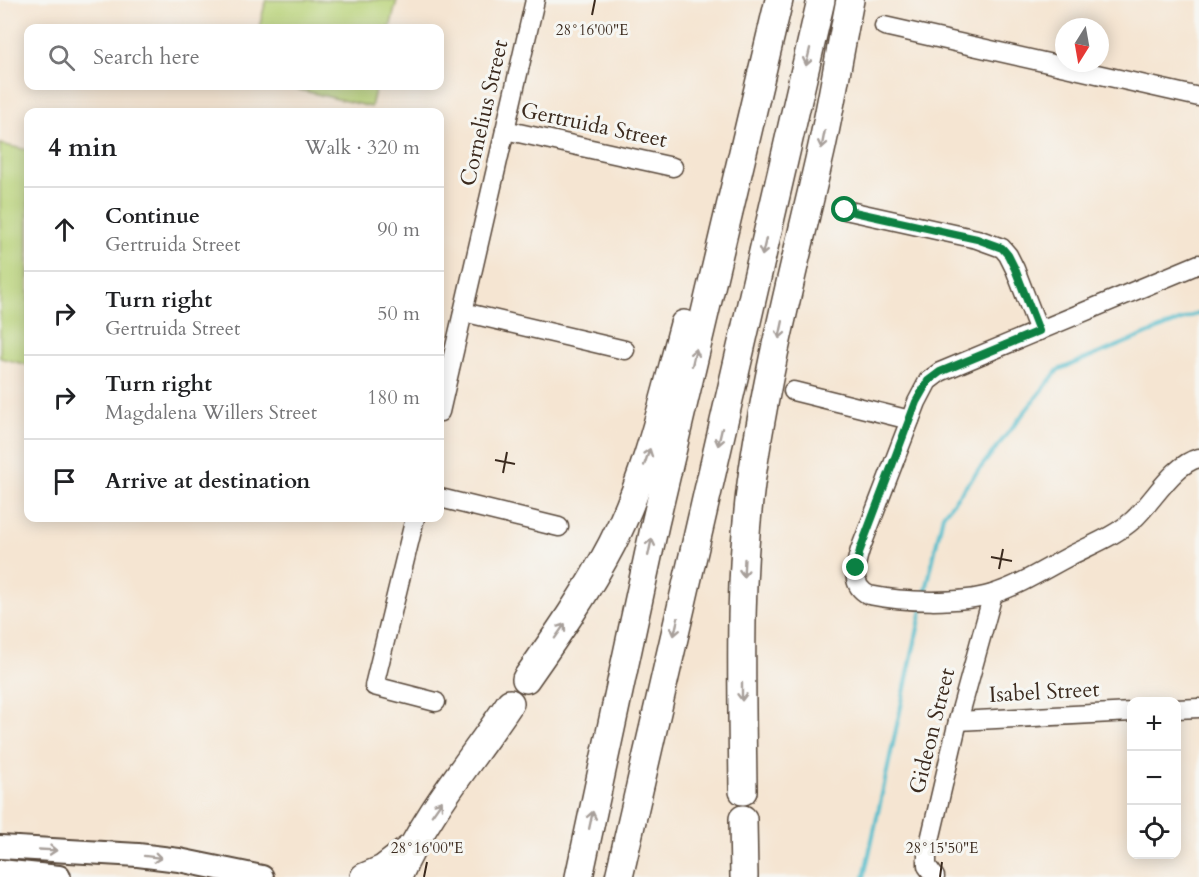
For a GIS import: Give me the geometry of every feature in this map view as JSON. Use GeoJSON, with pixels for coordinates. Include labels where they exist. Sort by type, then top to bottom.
{"type":"FeatureCollection","features":[{"type":"Feature","properties":{"kind":"highway"},"geometry":{"type":"LineString","coordinates":[[526,679],[568,619],[612,544],[634,493],[652,443],[773,0]]}},
{"type":"Feature","properties":{"kind":"highway"},"geometry":{"type":"LineString","coordinates":[[579,877],[655,524],[779,0]]}},
{"type":"Feature","properties":{"kind":"highway"},"geometry":{"type":"LineString","coordinates":[[618,877],[821,0]]}},
{"type":"Feature","properties":{"kind":"highway"},"geometry":{"type":"LineString","coordinates":[[743,791],[742,601],[752,482],[763,413],[822,147],[850,0]]}},
{"type":"Feature","properties":{"kind":"highway"},"geometry":{"type":"LineString","coordinates":[[398,877],[414,844],[510,703]]}},
{"type":"Feature","properties":{"kind":"highway"},"geometry":{"type":"LineString","coordinates":[[744,819],[744,877]]}},
{"type":"Feature","properties":{"kind":"highway"},"geometry":{"type":"LineString","coordinates":[[364,877],[383,869],[414,844]]}},
{"type":"Feature","properties":{"kind":"main road"},"geometry":{"type":"LineString","coordinates":[[0,848],[138,855],[179,860],[262,877]]}},
{"type":"Feature","properties":{"kind":"main road"},"geometry":{"type":"LineString","coordinates":[[0,871],[59,877]]}},
{"type":"Feature","properties":{"kind":"street","name":"Cornelius Street"},"geometry":{"type":"LineString","coordinates":[[444,395],[535,0]]}},
{"type":"Feature","properties":{"kind":"street"},"geometry":{"type":"LineString","coordinates":[[884,26],[1199,97]]}},
{"type":"Feature","properties":{"kind":"street","name":"Gertruida Street"},"geometry":{"type":"LineString","coordinates":[[505,130],[673,167]]}},
{"type":"Feature","properties":{"kind":"street"},"geometry":{"type":"LineString","coordinates":[[845,210],[977,239],[1002,248],[1015,269],[1039,331]]}},
{"type":"Feature","properties":{"kind":"street"},"geometry":{"type":"LineString","coordinates":[[1199,264],[934,376],[921,392],[910,420],[858,558],[856,580],[864,592],[885,598],[963,599],[993,594],[1122,528],[1144,510],[1176,472],[1192,460],[1199,458]]}},
{"type":"Feature","properties":{"kind":"street"},"geometry":{"type":"LineString","coordinates":[[463,312],[625,350]]}},
{"type":"Feature","properties":{"kind":"street"},"geometry":{"type":"LineString","coordinates":[[793,391],[910,420]]}},
{"type":"Feature","properties":{"kind":"street"},"geometry":{"type":"LineString","coordinates":[[444,499],[558,527]]}},
{"type":"Feature","properties":{"kind":"street"},"geometry":{"type":"LineString","coordinates":[[414,522],[374,686],[436,702]]}},
{"type":"Feature","properties":{"kind":"street","name":"Gideon Street"},"geometry":{"type":"LineString","coordinates":[[935,877],[927,866],[927,853],[958,721],[993,594]]}},
{"type":"Feature","properties":{"kind":"street"},"geometry":{"type":"LineString","coordinates":[[1181,709],[1199,708]]}},
{"type":"Feature","properties":{"kind":"street","name":"Isabel Street"},"geometry":{"type":"LineString","coordinates":[[958,721],[1127,712]]}},
{"type":"Feature","properties":{"kind":"green space"},"geometry":{"type":"Polygon","coordinates":[[[266,0],[397,0],[391,24],[260,24],[266,0]]]}},
{"type":"Feature","properties":{"kind":"green space"},"geometry":{"type":"Polygon","coordinates":[[[301,90],[375,90],[371,107],[301,90]]]}},
{"type":"Feature","properties":{"kind":"green space"},"geometry":{"type":"Polygon","coordinates":[[[0,144],[24,149],[24,364],[0,358],[0,144]]]}},
{"type":"Feature","properties":{"kind":"waterway"},"geometry":{"type":"LineString","coordinates":[[925,595],[943,515],[1058,370],[1199,313]]}},
{"type":"Feature","properties":{"kind":"waterway"},"geometry":{"type":"LineString","coordinates":[[864,877],[923,605]]}},
{"type":"Feature","properties":{"kind":"route"},"geometry":{"type":"LineString","coordinates":[[845,210],[996,244],[1008,255],[1015,269],[1039,331],[940,372],[928,381],[916,402],[860,550],[856,568]]}}]}
